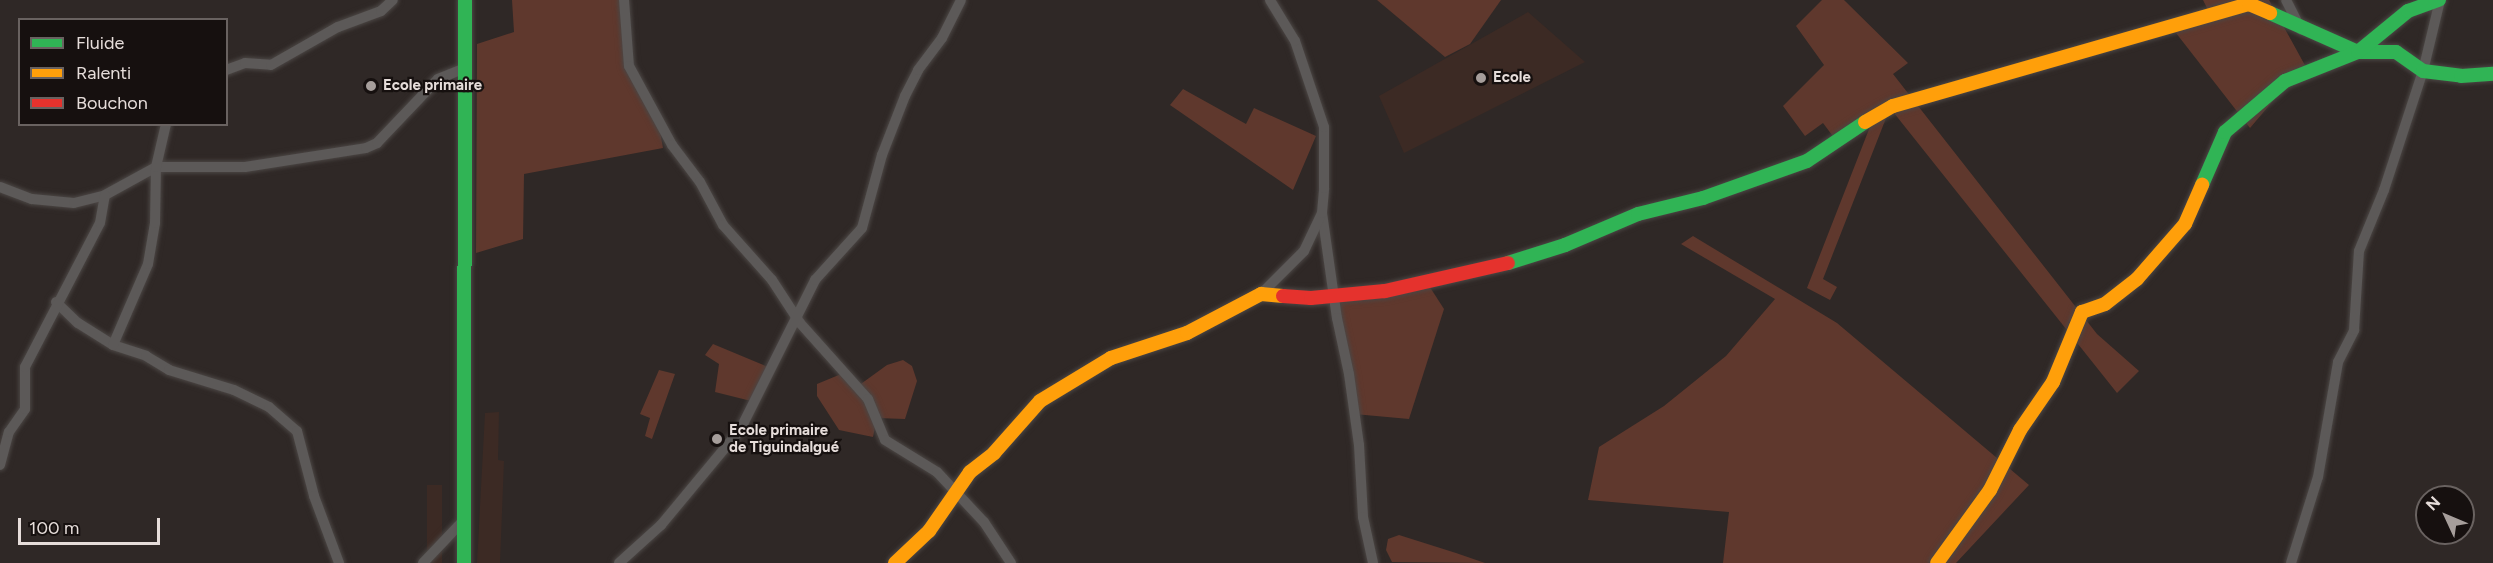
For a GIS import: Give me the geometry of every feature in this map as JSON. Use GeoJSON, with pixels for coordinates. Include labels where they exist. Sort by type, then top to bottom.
{"type":"FeatureCollection","features":[{"type":"Feature","properties":{"kind":"street"},"geometry":{"type":"LineString","coordinates":[[228,69],[245,63],[271,65],[338,27],[381,11],[393,0]]}},
{"type":"Feature","properties":{"kind":"street"},"geometry":{"type":"LineString","coordinates":[[464,563],[465,0]]}},
{"type":"Feature","properties":{"kind":"street"},"geometry":{"type":"LineString","coordinates":[[624,0],[629,66],[672,146],[700,182],[723,225],[772,280],[796,318],[868,399],[891,447],[927,464],[954,495],[984,522],[1011,563]]}},
{"type":"Feature","properties":{"kind":"street"},"geometry":{"type":"LineString","coordinates":[[619,563],[661,525],[740,430],[796,318],[828,263],[854,241],[862,228],[878,178],[882,154],[905,96],[918,70],[942,38],[961,0]]}},
{"type":"Feature","properties":{"kind":"street"},"geometry":{"type":"LineString","coordinates":[[1270,0],[1295,41],[1324,127],[1322,213],[1333,295],[1349,374],[1359,445],[1363,516],[1373,563]]}},
{"type":"Feature","properties":{"kind":"street"},"geometry":{"type":"LineString","coordinates":[[2286,0],[2302,29]]}},
{"type":"Feature","properties":{"kind":"street"},"geometry":{"type":"LineString","coordinates":[[2358,52],[2408,11],[2440,0]]}},
{"type":"Feature","properties":{"kind":"street"},"geometry":{"type":"LineString","coordinates":[[2291,563],[2318,477],[2338,362],[2354,330],[2359,251],[2384,190],[2423,71],[2440,0]]}},
{"type":"Feature","properties":{"kind":"street"},"geometry":{"type":"LineString","coordinates":[[1261,294],[1311,298],[1385,291],[1521,260],[1586,237],[1638,214],[1703,198],[1806,161],[1835,139],[1893,106],[2079,55],[2217,12],[2258,5],[2302,29],[2358,52]]}},
{"type":"Feature","properties":{"kind":"street"},"geometry":{"type":"LineString","coordinates":[[1937,563],[1990,490],[2020,430],[2053,382],[2082,312],[2104,304],[2137,279],[2185,224],[2225,132],[2285,81],[2371,49],[2396,52],[2423,71],[2493,74]]}},
{"type":"Feature","properties":{"kind":"street"},"geometry":{"type":"LineString","coordinates":[[0,187],[62,204],[105,195],[156,167],[245,167],[366,148],[378,143],[438,79],[464,69]]}},
{"type":"Feature","properties":{"kind":"street"},"geometry":{"type":"LineString","coordinates":[[113,345],[148,264],[155,223],[156,167],[166,126]]}},
{"type":"Feature","properties":{"kind":"street"},"geometry":{"type":"LineString","coordinates":[[0,465],[9,432],[26,410],[25,367],[56,302],[100,223],[105,195]]}},
{"type":"Feature","properties":{"kind":"street"},"geometry":{"type":"LineString","coordinates":[[895,563],[929,531],[954,495],[1040,401],[1065,383],[1111,358],[1187,333],[1261,294],[1304,251],[1322,213]]}},
{"type":"Feature","properties":{"kind":"street"},"geometry":{"type":"LineString","coordinates":[[56,302],[78,323],[113,345],[146,356],[169,370],[234,390],[269,407],[297,431],[314,496],[339,563]]}},
{"type":"Feature","properties":{"kind":"street"},"geometry":{"type":"LineString","coordinates":[[423,563],[464,520]]}},
{"type":"Feature","properties":{"kind":"shaded area"},"geometry":{"type":"Polygon","coordinates":[[[512,0],[624,0],[629,66],[656,109],[663,148],[524,174],[523,239],[476,253],[477,44],[514,32],[512,0]]]}},
{"type":"Feature","properties":{"kind":"shaded area"},"geometry":{"type":"Polygon","coordinates":[[[1377,0],[1501,0],[1470,44],[1445,57],[1377,0]]]}},
{"type":"Feature","properties":{"kind":"shaded area"},"geometry":{"type":"Polygon","coordinates":[[[1822,0],[1844,0],[1908,63],[1893,74],[2097,334],[2139,371],[2117,393],[1890,108],[1823,279],[1837,287],[1830,300],[1807,288],[1873,119],[1835,139],[1823,123],[1805,136],[1783,106],[1824,65],[1796,26],[1822,0]]]}},
{"type":"Feature","properties":{"kind":"shaded area"},"geometry":{"type":"Polygon","coordinates":[[[2203,0],[2269,0],[2307,69],[2278,95],[2250,128],[2169,24],[2208,10],[2203,0]]]}},
{"type":"Feature","properties":{"kind":"shaded area","name":"Ecole"},"geometry":{"type":"Polygon","coordinates":[[[1528,12],[1585,62],[1404,153],[1379,96],[1528,12]]]}},
{"type":"Feature","properties":{"kind":"shaded area"},"geometry":{"type":"Polygon","coordinates":[[[1183,89],[1246,124],[1254,108],[1316,136],[1293,190],[1170,105],[1183,89]]]}},
{"type":"Feature","properties":{"kind":"shaded area"},"geometry":{"type":"Polygon","coordinates":[[[1693,236],[1837,323],[2029,485],[1956,563],[1723,563],[1729,512],[1588,500],[1599,447],[1664,406],[1726,356],[1775,299],[1681,244],[1693,236]]]}},
{"type":"Feature","properties":{"kind":"shaded area"},"geometry":{"type":"Polygon","coordinates":[[[1426,281],[1444,309],[1409,419],[1354,414],[1333,295],[1426,281]]]}},
{"type":"Feature","properties":{"kind":"shaded area"},"geometry":{"type":"Polygon","coordinates":[[[713,344],[768,367],[751,401],[715,392],[719,364],[705,355],[713,344]]]}},
{"type":"Feature","properties":{"kind":"shaded area"},"geometry":{"type":"Polygon","coordinates":[[[903,360],[912,366],[917,381],[905,419],[877,418],[873,437],[839,430],[817,396],[817,384],[846,372],[858,386],[887,365],[903,360]]]}},
{"type":"Feature","properties":{"kind":"shaded area"},"geometry":{"type":"Polygon","coordinates":[[[659,370],[675,374],[652,439],[645,436],[650,418],[640,414],[659,370]]]}},
{"type":"Feature","properties":{"kind":"shaded area"},"geometry":{"type":"Polygon","coordinates":[[[499,412],[498,460],[504,461],[500,563],[477,563],[485,413],[499,412]]]}},
{"type":"Feature","properties":{"kind":"shaded area"},"geometry":{"type":"Polygon","coordinates":[[[427,485],[442,485],[442,563],[427,563],[427,485]]]}},
{"type":"Feature","properties":{"kind":"shaded area"},"geometry":{"type":"Polygon","coordinates":[[[1399,535],[1485,563],[1392,562],[1386,550],[1388,539],[1399,535]]]}},
{"type":"Feature","properties":{"kind":"traffic: fast"},"geometry":{"type":"LineString","coordinates":[[464,563],[465,0]]}},
{"type":"Feature","properties":{"kind":"traffic: fast"},"geometry":{"type":"LineString","coordinates":[[2202,185],[2225,132],[2285,81],[2358,52],[2408,11],[2439,0]]}},
{"type":"Feature","properties":{"kind":"traffic: fast"},"geometry":{"type":"LineString","coordinates":[[2270,13],[2358,52],[2396,52],[2423,71],[2461,76],[2493,74]]}},
{"type":"Feature","properties":{"kind":"traffic: fast"},"geometry":{"type":"LineString","coordinates":[[1508,263],[1565,245],[1638,214],[1703,198],[1807,161],[1865,122]]}},
{"type":"Feature","properties":{"kind":"traffic: slow"},"geometry":{"type":"LineString","coordinates":[[1865,122],[1893,106],[2249,4],[2270,13]]}},
{"type":"Feature","properties":{"kind":"traffic: slow"},"geometry":{"type":"LineString","coordinates":[[1937,563],[1990,490],[2020,430],[2053,382],[2082,312],[2105,304],[2137,279],[2185,224],[2202,185]]}},
{"type":"Feature","properties":{"kind":"traffic: slow"},"geometry":{"type":"LineString","coordinates":[[895,563],[929,531],[970,472],[994,453],[1040,401],[1111,358],[1187,333],[1261,294],[1283,296]]}},
{"type":"Feature","properties":{"kind":"traffic: jam"},"geometry":{"type":"LineString","coordinates":[[1283,296],[1311,298],[1385,291],[1508,263]]}},
{"type":"Feature","properties":{"kind":"place","name":"Ecole"},"geometry":{"type":"Point","coordinates":[1481,78]}},
{"type":"Feature","properties":{"kind":"place","name":"Ecole primaire"},"geometry":{"type":"Point","coordinates":[371,86]}},
{"type":"Feature","properties":{"kind":"place","name":"Ecole primaire de Tiguindalgué"},"geometry":{"type":"Point","coordinates":[717,439]}}]}
